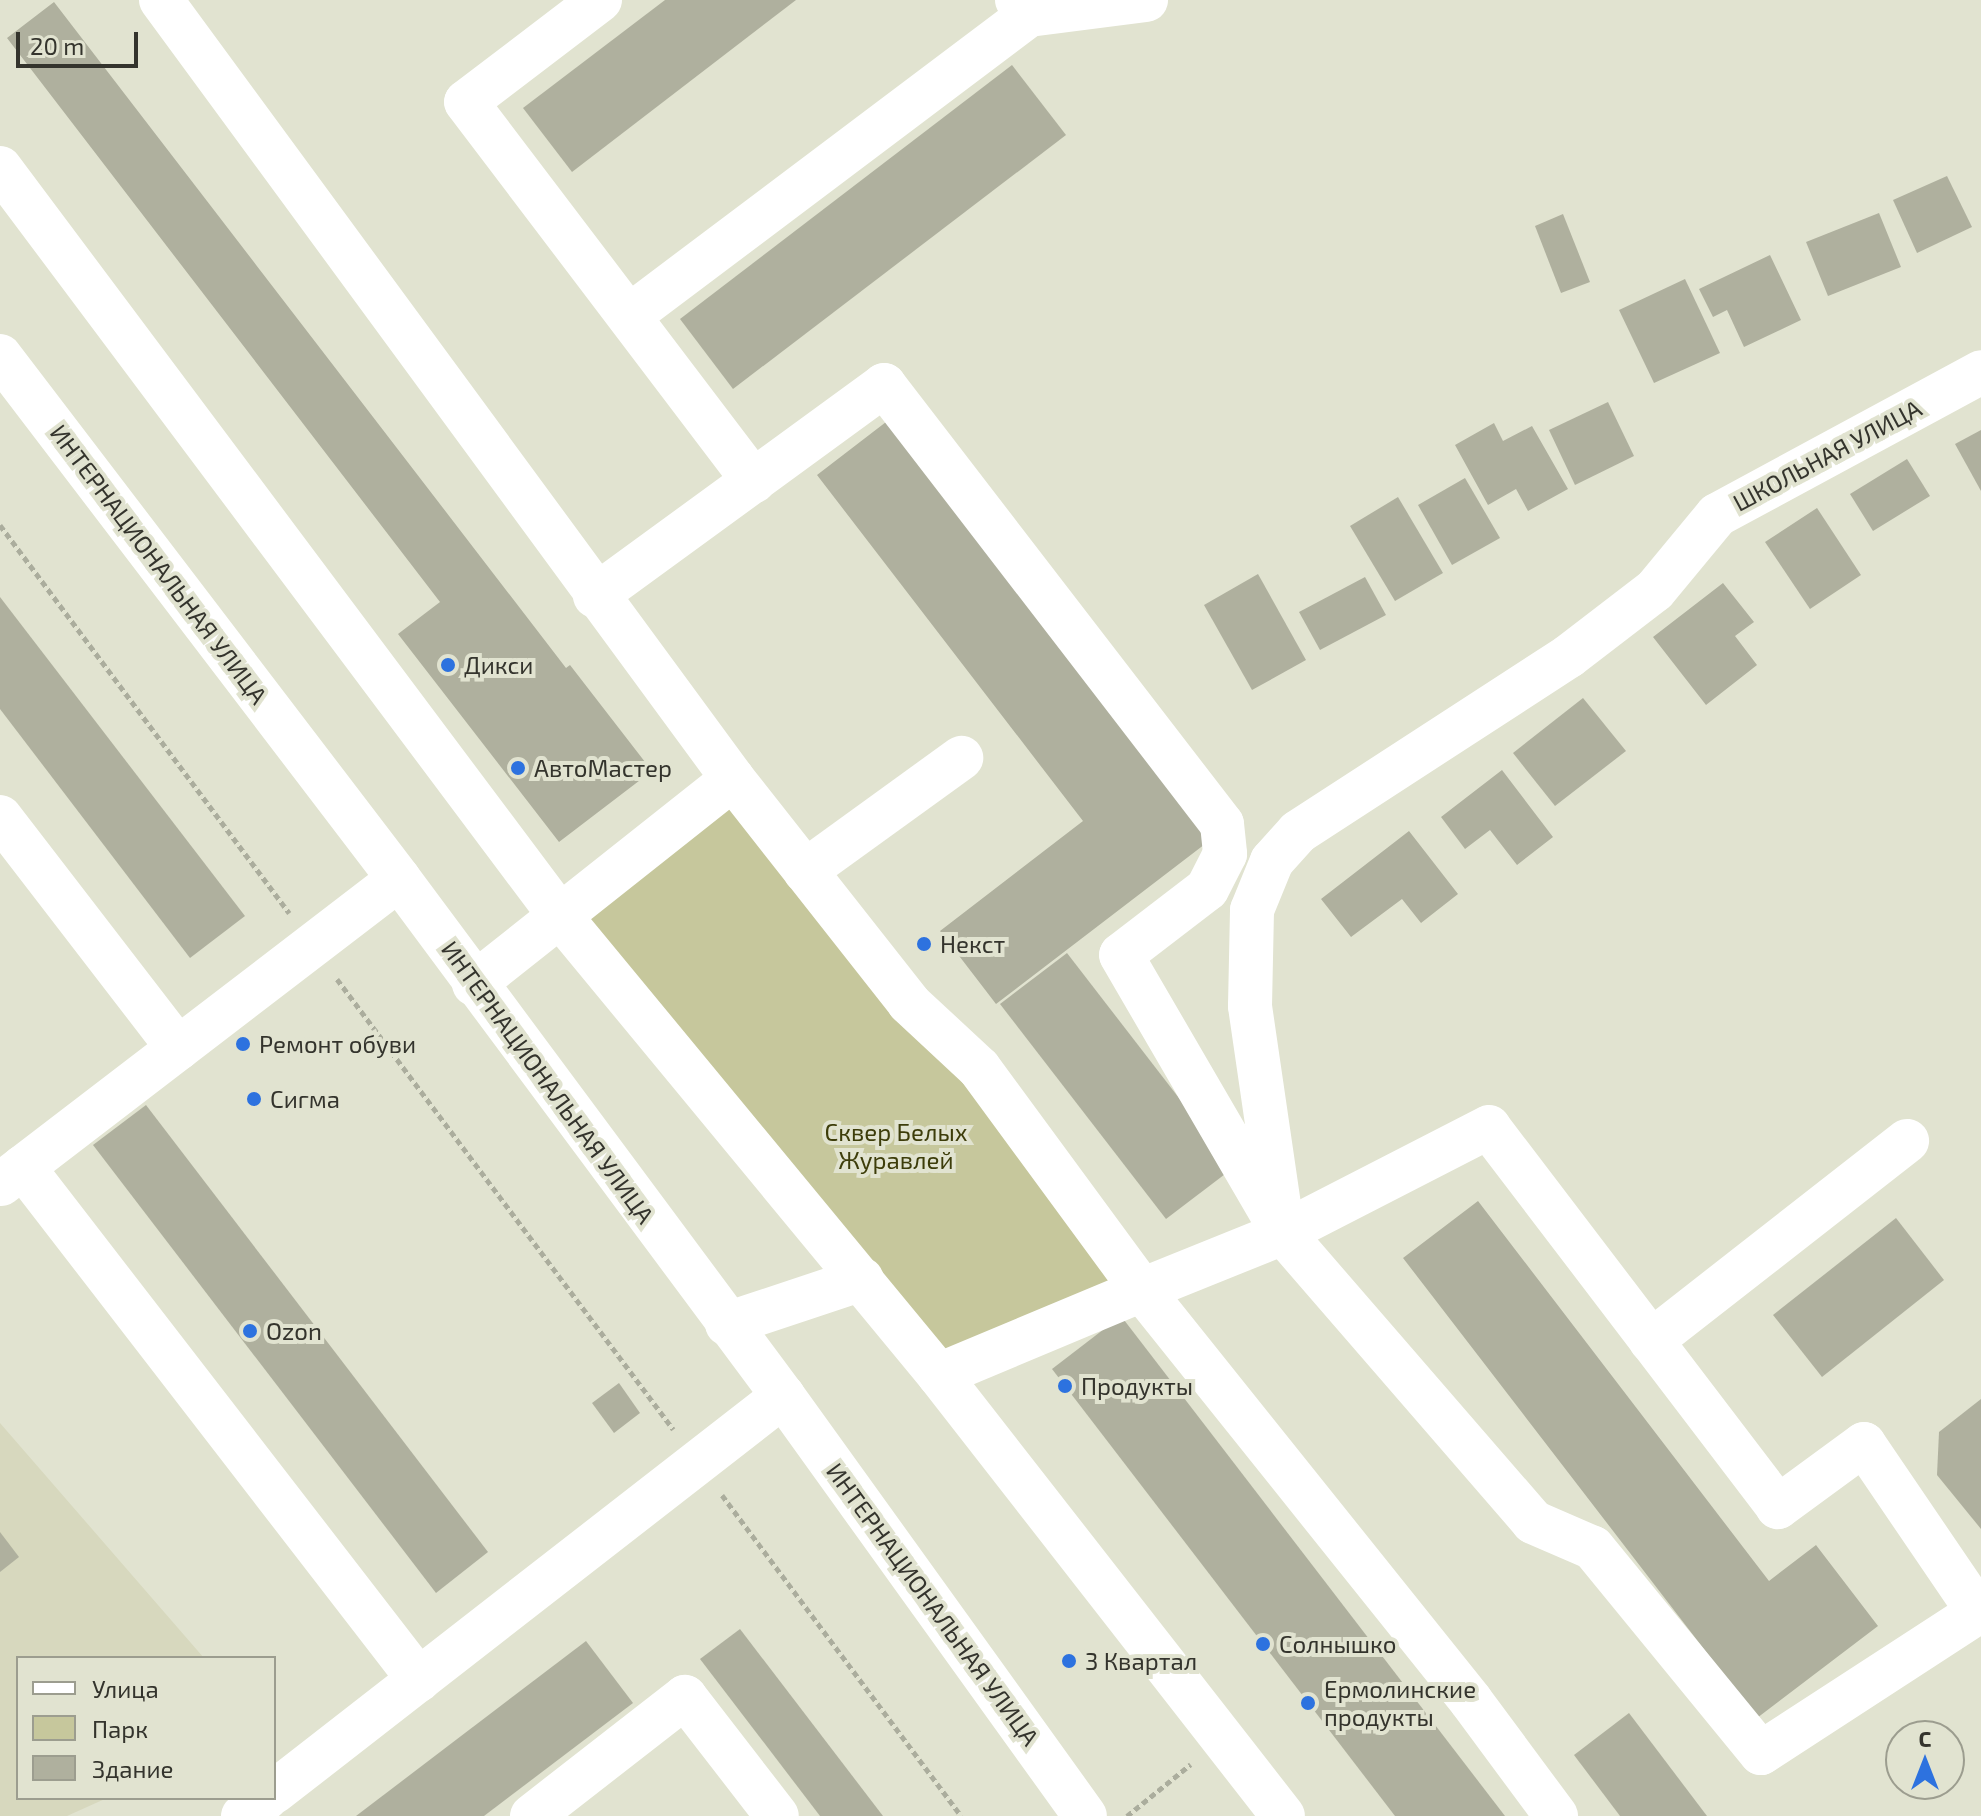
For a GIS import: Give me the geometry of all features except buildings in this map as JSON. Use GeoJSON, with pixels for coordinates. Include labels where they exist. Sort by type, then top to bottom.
{"type":"FeatureCollection","features":[{"type":"Feature","properties":{"kind":"main road"},"geometry":{"type":"LineString","coordinates":[[161,0],[595,596],[733,779],[909,1003],[979,1068],[1142,1290],[1471,1701],[1556,1816]]}},
{"type":"Feature","properties":{"kind":"main road"},"geometry":{"type":"LineString","coordinates":[[629,316],[1023,8],[1146,0]]}},
{"type":"Feature","properties":{"kind":"main road"},"geometry":{"type":"LineString","coordinates":[[583,5],[466,102],[754,481]]}},
{"type":"Feature","properties":{"kind":"main road"},"geometry":{"type":"LineString","coordinates":[[0,168],[560,916],[862,1279],[1283,1816]]}},
{"type":"Feature","properties":{"kind":"main road","name":"ИНТЕРНАЦИОНАЛЬНАЯ УЛИЦА"},"geometry":{"type":"LineString","coordinates":[[0,356],[399,879],[783,1396],[1085,1816]]}},
{"type":"Feature","properties":{"kind":"main road","name":"ШКОЛЬНАЯ УЛИЦА"},"geometry":{"type":"LineString","coordinates":[[1283,1233],[1250,1006],[1252,910],[1272,861],[1298,832],[1569,656],[1655,590],[1717,515],[1981,372]]}},
{"type":"Feature","properties":{"kind":"main road"},"geometry":{"type":"LineString","coordinates":[[595,596],[884,385],[1222,824],[1225,854],[1207,889],[1121,955],[1283,1233],[1533,1522],[1593,1548],[1761,1753],[1978,1612],[1864,1444],[1778,1507],[1489,1127],[1283,1233],[939,1375]]}},
{"type":"Feature","properties":{"kind":"main road"},"geometry":{"type":"LineString","coordinates":[[805,871],[961,758]]}},
{"type":"Feature","properties":{"kind":"main road"},"geometry":{"type":"LineString","coordinates":[[474,984],[733,779]]}},
{"type":"Feature","properties":{"kind":"main road"},"geometry":{"type":"LineString","coordinates":[[0,817],[178,1048]]}},
{"type":"Feature","properties":{"kind":"main road"},"geometry":{"type":"LineString","coordinates":[[399,879],[11,1176],[419,1680]]}},
{"type":"Feature","properties":{"kind":"main road"},"geometry":{"type":"LineString","coordinates":[[1651,1341],[1907,1141]]}},
{"type":"Feature","properties":{"kind":"main road"},"geometry":{"type":"LineString","coordinates":[[727,1324],[862,1279]]}},
{"type":"Feature","properties":{"kind":"main road"},"geometry":{"type":"LineString","coordinates":[[276,1790],[783,1396]]}},
{"type":"Feature","properties":{"kind":"main road"},"geometry":{"type":"LineString","coordinates":[[532,1816],[685,1697],[777,1816]]}},
{"type":"Feature","properties":{"kind":"main road"},"geometry":{"type":"LineString","coordinates":[[243,1816],[263,1800]]}},
{"type":"Feature","properties":{"kind":"path"},"geometry":{"type":"LineString","coordinates":[[0,525],[961,1816]]}},
{"type":"Feature","properties":{"kind":"path"},"geometry":{"type":"LineString","coordinates":[[1127,1816],[1223,1739]]}},
{"type":"Feature","properties":{"kind":"shaded area"},"geometry":{"type":"Polygon","coordinates":[[[0,1423],[202,1656],[16,1656],[16,1800],[103,1800],[67,1816],[0,1816],[0,1423]]]}},
{"type":"Feature","properties":{"kind":"green space","name":"Сквер Белых Журавлей"},"geometry":{"type":"Polygon","coordinates":[[[733,779],[1142,1290],[939,1375],[560,916],[733,779]]]}},
{"type":"Feature","properties":{"kind":"place","name":"Дикси"},"geometry":{"type":"Point","coordinates":[448,665]}},
{"type":"Feature","properties":{"kind":"place","name":"АвтоМастер"},"geometry":{"type":"Point","coordinates":[518,768]}},
{"type":"Feature","properties":{"kind":"place","name":"Некст"},"geometry":{"type":"Point","coordinates":[924,944]}},
{"type":"Feature","properties":{"kind":"place","name":"Ремонт обуви"},"geometry":{"type":"Point","coordinates":[243,1044]}},
{"type":"Feature","properties":{"kind":"place","name":"Сигма"},"geometry":{"type":"Point","coordinates":[254,1099]}},
{"type":"Feature","properties":{"kind":"place","name":"Ozon"},"geometry":{"type":"Point","coordinates":[250,1331]}},
{"type":"Feature","properties":{"kind":"place","name":"Продукты"},"geometry":{"type":"Point","coordinates":[1065,1386]}},
{"type":"Feature","properties":{"kind":"place","name":"Солнышко"},"geometry":{"type":"Point","coordinates":[1263,1644]}},
{"type":"Feature","properties":{"kind":"place","name":"3 Квартал"},"geometry":{"type":"Point","coordinates":[1069,1661]}},
{"type":"Feature","properties":{"kind":"place","name":"Ермолинские продукты"},"geometry":{"type":"Point","coordinates":[1308,1703]}}]}
